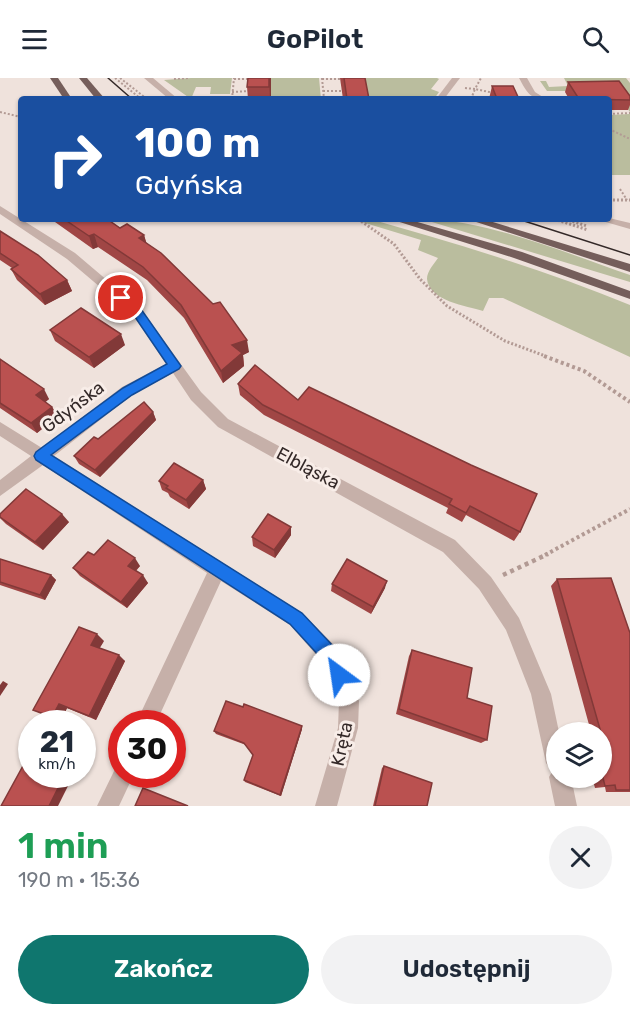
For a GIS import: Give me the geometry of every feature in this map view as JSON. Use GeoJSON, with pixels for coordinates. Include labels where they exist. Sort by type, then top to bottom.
{"type":"FeatureCollection","features":[{"type":"Feature","properties":{"kind":"main road"},"geometry":{"type":"LineString","coordinates":[[54,78],[66,96]]}},
{"type":"Feature","properties":{"kind":"main road"},"geometry":{"type":"LineString","coordinates":[[83,78],[98,96]]}},
{"type":"Feature","properties":{"kind":"main road"},"geometry":{"type":"LineString","coordinates":[[405,222],[510,252],[630,295]]}},
{"type":"Feature","properties":{"kind":"main road"},"geometry":{"type":"LineString","coordinates":[[482,222],[630,268]]}},
{"type":"Feature","properties":{"kind":"street"},"geometry":{"type":"LineString","coordinates":[[148,78],[170,96]]}},
{"type":"Feature","properties":{"kind":"street"},"geometry":{"type":"LineString","coordinates":[[442,96],[455,80],[444,78]]}},
{"type":"Feature","properties":{"kind":"street"},"geometry":{"type":"LineString","coordinates":[[524,78],[532,94]]}},
{"type":"Feature","properties":{"kind":"street"},"geometry":{"type":"LineString","coordinates":[[510,93],[536,96]]}},
{"type":"Feature","properties":{"kind":"street","name":"Elbląska"},"geometry":{"type":"LineString","coordinates":[[0,209],[18,221]]}},
{"type":"Feature","properties":{"kind":"street","name":"Elbląska"},"geometry":{"type":"LineString","coordinates":[[20,222],[71,256],[137,312],[196,396],[223,423],[449,546],[484,583],[513,624],[541,694],[547,722]]}},
{"type":"Feature","properties":{"kind":"street"},"geometry":{"type":"LineString","coordinates":[[612,222],[630,226]]}},
{"type":"Feature","properties":{"kind":"street","name":"Gdyńska"},"geometry":{"type":"LineString","coordinates":[[0,489],[127,391],[175,366]]}},
{"type":"Feature","properties":{"kind":"street","name":"Kręta"},"geometry":{"type":"LineString","coordinates":[[0,428],[296,619],[327,652],[349,701],[348,728],[326,806]]}},
{"type":"Feature","properties":{"kind":"street"},"geometry":{"type":"LineString","coordinates":[[152,710],[218,569]]}},
{"type":"Feature","properties":{"kind":"street"},"geometry":{"type":"LineString","coordinates":[[108,806],[116,788]]}},
{"type":"Feature","properties":{"kind":"street"},"geometry":{"type":"LineString","coordinates":[[562,788],[566,806]]}},
{"type":"Feature","properties":{"kind":"path"},"geometry":{"type":"LineString","coordinates":[[115,78],[137,96]]}},
{"type":"Feature","properties":{"kind":"path"},"geometry":{"type":"LineString","coordinates":[[120,78],[143,96]]}},
{"type":"Feature","properties":{"kind":"path"},"geometry":{"type":"LineString","coordinates":[[232,96],[234,78],[252,79]]}},
{"type":"Feature","properties":{"kind":"path"},"geometry":{"type":"LineString","coordinates":[[324,96],[322,78],[340,79]]}},
{"type":"Feature","properties":{"kind":"path"},"geometry":{"type":"LineString","coordinates":[[472,96],[481,78]]}},
{"type":"Feature","properties":{"kind":"path"},"geometry":{"type":"LineString","coordinates":[[475,89],[510,93]]}},
{"type":"Feature","properties":{"kind":"path"},"geometry":{"type":"LineString","coordinates":[[323,91],[342,91]]}},
{"type":"Feature","properties":{"kind":"path"},"geometry":{"type":"LineString","coordinates":[[232,92],[251,92]]}},
{"type":"Feature","properties":{"kind":"path"},"geometry":{"type":"LineString","coordinates":[[0,112],[18,116]]}},
{"type":"Feature","properties":{"kind":"path"},"geometry":{"type":"LineString","coordinates":[[612,114],[630,113]]}},
{"type":"Feature","properties":{"kind":"path"},"geometry":{"type":"LineString","coordinates":[[612,130],[630,139]]}},
{"type":"Feature","properties":{"kind":"path"},"geometry":{"type":"LineString","coordinates":[[620,189],[628,200]]}},
{"type":"Feature","properties":{"kind":"path"},"geometry":{"type":"LineString","coordinates":[[612,200],[628,200]]}},
{"type":"Feature","properties":{"kind":"path"},"geometry":{"type":"LineString","coordinates":[[362,222],[394,244],[420,279],[447,306],[505,341],[584,371],[630,402]]}},
{"type":"Feature","properties":{"kind":"path"},"geometry":{"type":"LineString","coordinates":[[484,583],[527,566],[630,509]]}},
{"type":"Feature","properties":{"kind":"green space"},"geometry":{"type":"Polygon","coordinates":[[[232,78],[230,94],[210,94],[211,87],[196,87],[192,96],[187,96],[164,80],[232,78]]]}},
{"type":"Feature","properties":{"kind":"green space"},"geometry":{"type":"Polygon","coordinates":[[[271,78],[319,78],[321,96],[271,96],[271,78]]]}},
{"type":"Feature","properties":{"kind":"green space"},"geometry":{"type":"Polygon","coordinates":[[[359,78],[439,79],[431,89],[439,92],[436,96],[362,96],[359,78]]]}},
{"type":"Feature","properties":{"kind":"green space"},"geometry":{"type":"Polygon","coordinates":[[[564,78],[626,78],[630,83],[630,112],[615,91],[547,91],[540,81],[546,81],[549,87],[568,86],[564,78]]]}},
{"type":"Feature","properties":{"kind":"green space"},"geometry":{"type":"Polygon","coordinates":[[[630,114],[630,175],[612,175],[612,115],[630,114]]]}},
{"type":"Feature","properties":{"kind":"green space"},"geometry":{"type":"Polygon","coordinates":[[[362,222],[380,222],[469,248],[566,280],[630,305],[630,357],[503,298],[489,298],[483,311],[441,297],[434,293],[427,279],[429,270],[438,258],[418,250],[421,240],[362,222]]]}},
{"type":"Feature","properties":{"kind":"green space"},"geometry":{"type":"Polygon","coordinates":[[[432,222],[472,225],[527,239],[630,275],[630,282],[432,222]]]}},
{"type":"Feature","properties":{"kind":"building"},"geometry":{"type":"Polygon","coordinates":[[[248,78],[269,78],[269,87],[247,87],[248,78]]]}},
{"type":"Feature","properties":{"kind":"building"},"geometry":{"type":"Polygon","coordinates":[[[344,78],[365,78],[368,96],[347,96],[344,78]]]}},
{"type":"Feature","properties":{"kind":"building"},"geometry":{"type":"Polygon","coordinates":[[[619,81],[630,96],[630,100],[612,100],[612,96],[577,96],[568,82],[619,81]]]}},
{"type":"Feature","properties":{"kind":"building"},"geometry":{"type":"Polygon","coordinates":[[[492,86],[513,86],[518,96],[496,96],[492,86]]]}},
{"type":"Feature","properties":{"kind":"building"},"geometry":{"type":"Polygon","coordinates":[[[68,222],[111,222],[120,228],[127,224],[144,235],[139,238],[161,253],[213,304],[220,302],[247,340],[232,345],[242,353],[221,371],[181,305],[143,267],[94,234],[89,236],[68,222]]]}},
{"type":"Feature","properties":{"kind":"building"},"geometry":{"type":"Polygon","coordinates":[[[0,231],[38,255],[67,280],[40,294],[11,269],[18,265],[0,253],[0,231]]]}},
{"type":"Feature","properties":{"kind":"building"},"geometry":{"type":"Polygon","coordinates":[[[81,308],[121,334],[89,357],[50,330],[81,308]]]}},
{"type":"Feature","properties":{"kind":"building"},"geometry":{"type":"Polygon","coordinates":[[[0,359],[44,389],[36,395],[52,407],[31,423],[0,403],[0,359]]]}},
{"type":"Feature","properties":{"kind":"building"},"geometry":{"type":"Polygon","coordinates":[[[255,365],[298,400],[309,387],[537,494],[520,532],[470,506],[466,513],[449,504],[452,499],[263,405],[238,384],[255,365]]]}},
{"type":"Feature","properties":{"kind":"building"},"geometry":{"type":"Polygon","coordinates":[[[144,402],[153,412],[95,470],[74,456],[94,437],[98,439],[144,402]]]}},
{"type":"Feature","properties":{"kind":"building"},"geometry":{"type":"Polygon","coordinates":[[[174,463],[203,480],[186,500],[159,481],[174,463]]]}},
{"type":"Feature","properties":{"kind":"building"},"geometry":{"type":"Polygon","coordinates":[[[26,489],[62,514],[35,542],[0,517],[0,514],[26,489]]]}},
{"type":"Feature","properties":{"kind":"building"},"geometry":{"type":"Polygon","coordinates":[[[268,514],[291,527],[274,550],[252,537],[268,514]]]}},
{"type":"Feature","properties":{"kind":"building"},"geometry":{"type":"Polygon","coordinates":[[[108,540],[135,558],[128,566],[143,575],[121,602],[73,568],[88,552],[94,555],[108,540]]]}},
{"type":"Feature","properties":{"kind":"building"},"geometry":{"type":"Polygon","coordinates":[[[0,559],[51,575],[40,595],[0,582],[0,559]]]}},
{"type":"Feature","properties":{"kind":"building"},"geometry":{"type":"Polygon","coordinates":[[[347,559],[387,581],[373,607],[332,584],[347,559]]]}},
{"type":"Feature","properties":{"kind":"building"},"geometry":{"type":"Polygon","coordinates":[[[611,578],[630,633],[630,790],[616,790],[615,785],[612,785],[612,722],[598,722],[557,579],[611,578]]]}},
{"type":"Feature","properties":{"kind":"building"},"geometry":{"type":"Polygon","coordinates":[[[79,627],[97,634],[91,645],[119,655],[92,710],[74,710],[59,704],[56,710],[33,710],[79,627]]]}},
{"type":"Feature","properties":{"kind":"building"},"geometry":{"type":"Polygon","coordinates":[[[412,650],[472,668],[467,698],[492,706],[487,740],[399,709],[412,650]]]}},
{"type":"Feature","properties":{"kind":"building"},"geometry":{"type":"Polygon","coordinates":[[[226,701],[243,707],[244,704],[302,726],[280,795],[244,780],[253,755],[244,743],[214,731],[226,701]]]}},
{"type":"Feature","properties":{"kind":"building"},"geometry":{"type":"Polygon","coordinates":[[[384,766],[432,783],[427,806],[375,806],[384,766]]]}},
{"type":"Feature","properties":{"kind":"building"},"geometry":{"type":"Polygon","coordinates":[[[18,775],[18,788],[58,788],[49,806],[1,806],[18,775]]]}},
{"type":"Feature","properties":{"kind":"building"},"geometry":{"type":"Polygon","coordinates":[[[143,788],[188,806],[135,806],[143,788]]]}},
{"type":"Feature","properties":{"kind":"tram line"},"geometry":{"type":"LineString","coordinates":[[108,78],[129,96]]}},
{"type":"Feature","properties":{"kind":"tram line"},"geometry":{"type":"LineString","coordinates":[[527,222],[630,255]]}},
{"type":"Feature","properties":{"kind":"route"},"geometry":{"type":"LineString","coordinates":[[121,298],[137,312],[175,366],[127,391],[41,456],[296,619],[327,652],[339,675]]}}]}
